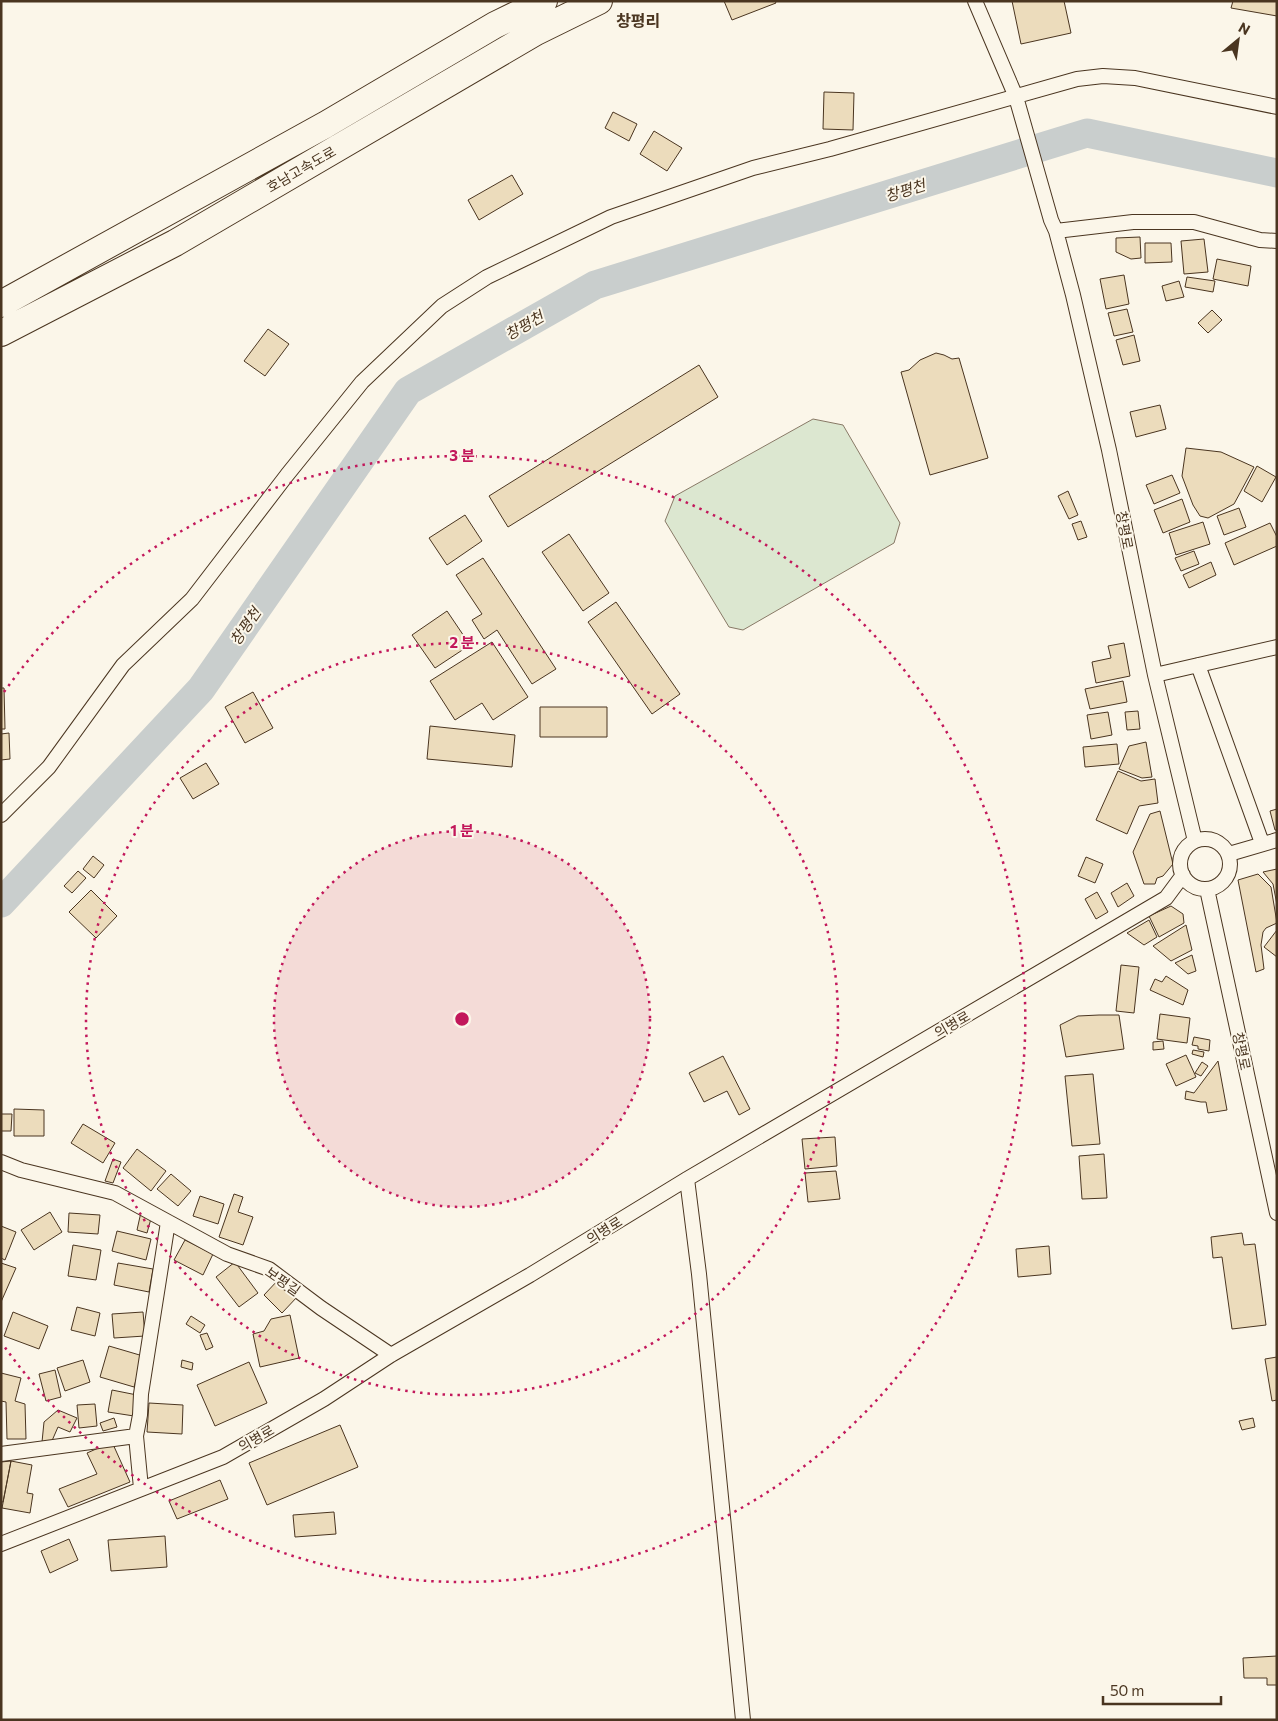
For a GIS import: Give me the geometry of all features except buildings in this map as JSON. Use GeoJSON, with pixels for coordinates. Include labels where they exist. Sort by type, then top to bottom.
{"type":"FeatureCollection","features":[{"type":"Feature","properties":{"kind":"highway","name":"호남고속도로"},"geometry":{"type":"LineString","coordinates":[[1,304],[325,125],[495,25],[544,1]]}},
{"type":"Feature","properties":{"kind":"highway","name":"호남고속도로"},"geometry":{"type":"LineString","coordinates":[[1,333],[175,243],[536,32],[599,1]]}},
{"type":"Feature","properties":{"kind":"street","name":"창평로"},"geometry":{"type":"LineString","coordinates":[[976,1],[1016,97],[1053,225],[1109,450],[1155,675],[1195,841]]}},
{"type":"Feature","properties":{"kind":"street"},"geometry":{"type":"LineString","coordinates":[[1,816],[49,767],[123,664],[192,600],[287,475],[362,382],[442,306],[487,277],[611,217],[752,168],[839,146],[1077,79],[1103,76],[1135,78],[1277,107]]}},
{"type":"Feature","properties":{"kind":"street"},"geometry":{"type":"LineString","coordinates":[[1053,225],[1194,222],[1260,240],[1277,240]]}},
{"type":"Feature","properties":{"kind":"street"},"geometry":{"type":"LineString","coordinates":[[1155,675],[1277,647]]}},
{"type":"Feature","properties":{"kind":"street"},"geometry":{"type":"LineString","coordinates":[[1198,665],[1262,843]]}},
{"type":"Feature","properties":{"kind":"street"},"geometry":{"type":"LineString","coordinates":[[1205,838],[1221,844],[1228,854],[1231,866],[1224,881],[1218,886],[1207,889],[1194,886],[1188,882],[1180,867],[1180,858],[1189,844],[1205,838]]}},
{"type":"Feature","properties":{"kind":"street"},"geometry":{"type":"LineString","coordinates":[[1228,854],[1277,840]]}},
{"type":"Feature","properties":{"kind":"street","name":"의병로"},"geometry":{"type":"LineString","coordinates":[[1,1544],[222,1457],[324,1399],[391,1355],[530,1275],[687,1179],[1166,898],[1183,875]]}},
{"type":"Feature","properties":{"kind":"street","name":"창평로"},"geometry":{"type":"LineString","coordinates":[[1207,889],[1277,1213]]}},
{"type":"Feature","properties":{"kind":"street","name":"보평길"},"geometry":{"type":"LineString","coordinates":[[1,1162],[21,1170],[115,1193],[227,1254],[268,1269],[321,1308],[391,1355]]}},
{"type":"Feature","properties":{"kind":"street"},"geometry":{"type":"LineString","coordinates":[[687,1179],[699,1274],[743,1720]]}},
{"type":"Feature","properties":{"kind":"street"},"geometry":{"type":"LineString","coordinates":[[141,1488],[136,1436],[168,1222]]}},
{"type":"Feature","properties":{"kind":"street"},"geometry":{"type":"LineString","coordinates":[[1,1454],[136,1436]]}},
{"type":"Feature","properties":{"kind":"green space"},"geometry":{"type":"Polygon","coordinates":[[[813,419],[843,425],[900,523],[894,543],[743,630],[729,627],[665,521],[675,496],[813,419]]]}},
{"type":"Feature","properties":{"kind":"waterway","name":"창평천"},"geometry":{"type":"LineString","coordinates":[[1,903],[201,689],[408,391],[595,285],[1087,133],[1277,173]]}},
{"type":"Feature","properties":{"kind":"district","name":"창평리"},"geometry":{"type":"Point","coordinates":[638,20]}}]}
